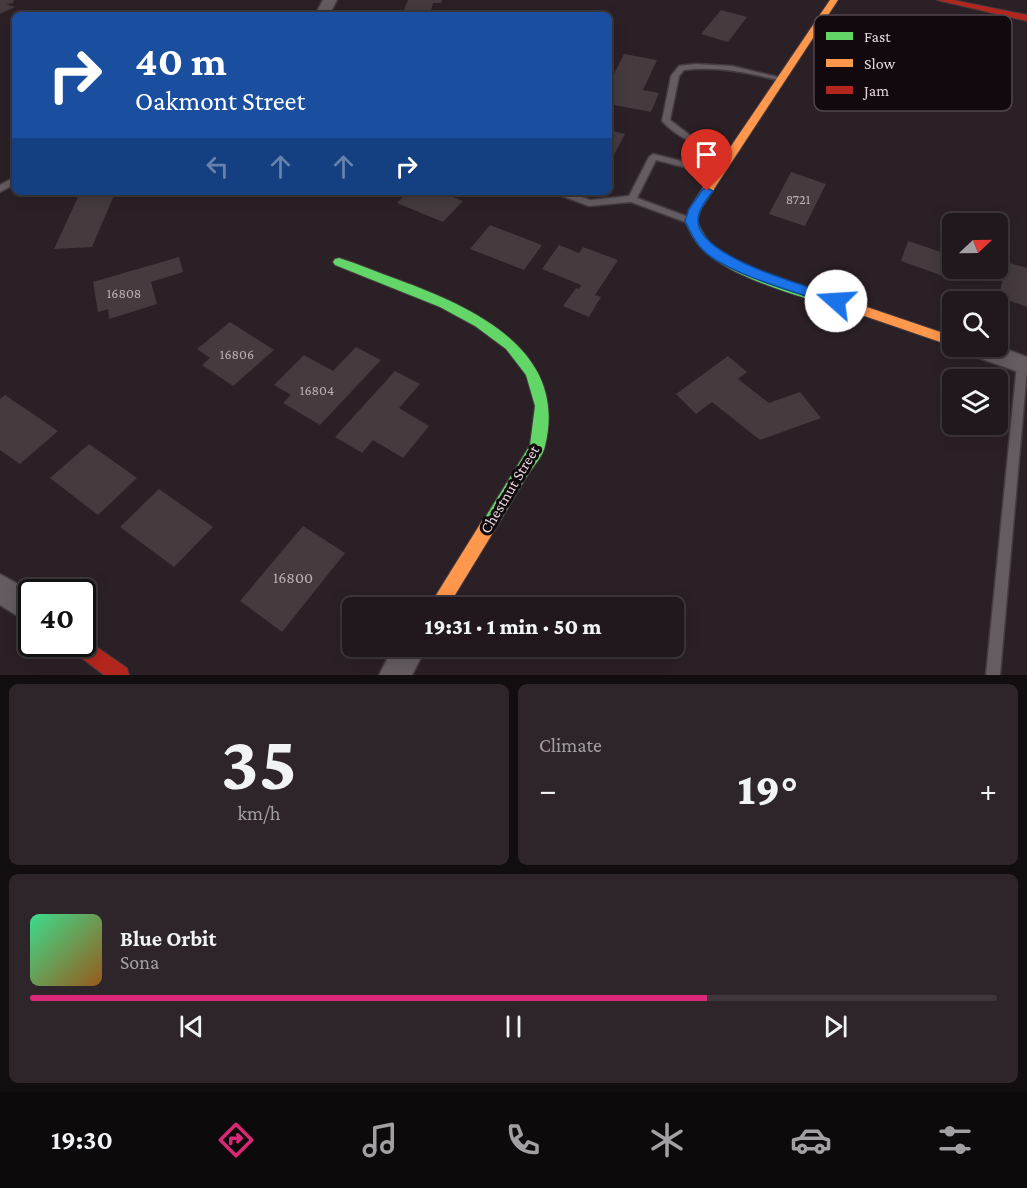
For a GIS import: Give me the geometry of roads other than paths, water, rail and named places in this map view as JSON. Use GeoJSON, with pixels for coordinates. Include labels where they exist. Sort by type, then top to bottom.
{"type":"FeatureCollection","features":[{"type":"Feature","properties":{"kind":"street"},"geometry":{"type":"LineString","coordinates":[[824,15],[834,0]]}},
{"type":"Feature","properties":{"kind":"street"},"geometry":{"type":"LineString","coordinates":[[941,0],[1027,18]]}},
{"type":"Feature","properties":{"kind":"street"},"geometry":{"type":"LineString","coordinates":[[814,30],[695,209],[691,221],[698,237],[712,251],[747,270],[942,338]]}},
{"type":"Feature","properties":{"kind":"street","name":"Chestnut Street"},"geometry":{"type":"LineString","coordinates":[[339,262],[470,315],[497,331],[532,370],[543,418],[538,446],[444,597]]}},
{"type":"Feature","properties":{"kind":"street"},"geometry":{"type":"LineString","coordinates":[[1001,357],[1024,365]]}},
{"type":"Feature","properties":{"kind":"street"},"geometry":{"type":"LineString","coordinates":[[0,588],[18,600]]}},
{"type":"Feature","properties":{"kind":"street"},"geometry":{"type":"LineString","coordinates":[[95,657],[120,675]]}},
{"type":"Feature","properties":{"kind":"street"},"geometry":{"type":"LineString","coordinates":[[395,675],[406,657]]}},
{"type":"Feature","properties":{"kind":"lane"},"geometry":{"type":"LineString","coordinates":[[732,154],[694,140],[674,129],[666,121],[675,76],[682,68],[702,64],[728,66],[782,79]]}},
{"type":"Feature","properties":{"kind":"lane"},"geometry":{"type":"LineString","coordinates":[[632,200],[653,157],[719,173]]}},
{"type":"Feature","properties":{"kind":"lane"},"geometry":{"type":"LineString","coordinates":[[568,195],[589,203],[632,200],[691,221]]}},
{"type":"Feature","properties":{"kind":"lane"},"geometry":{"type":"LineString","coordinates":[[993,675],[1024,365]]}}]}
